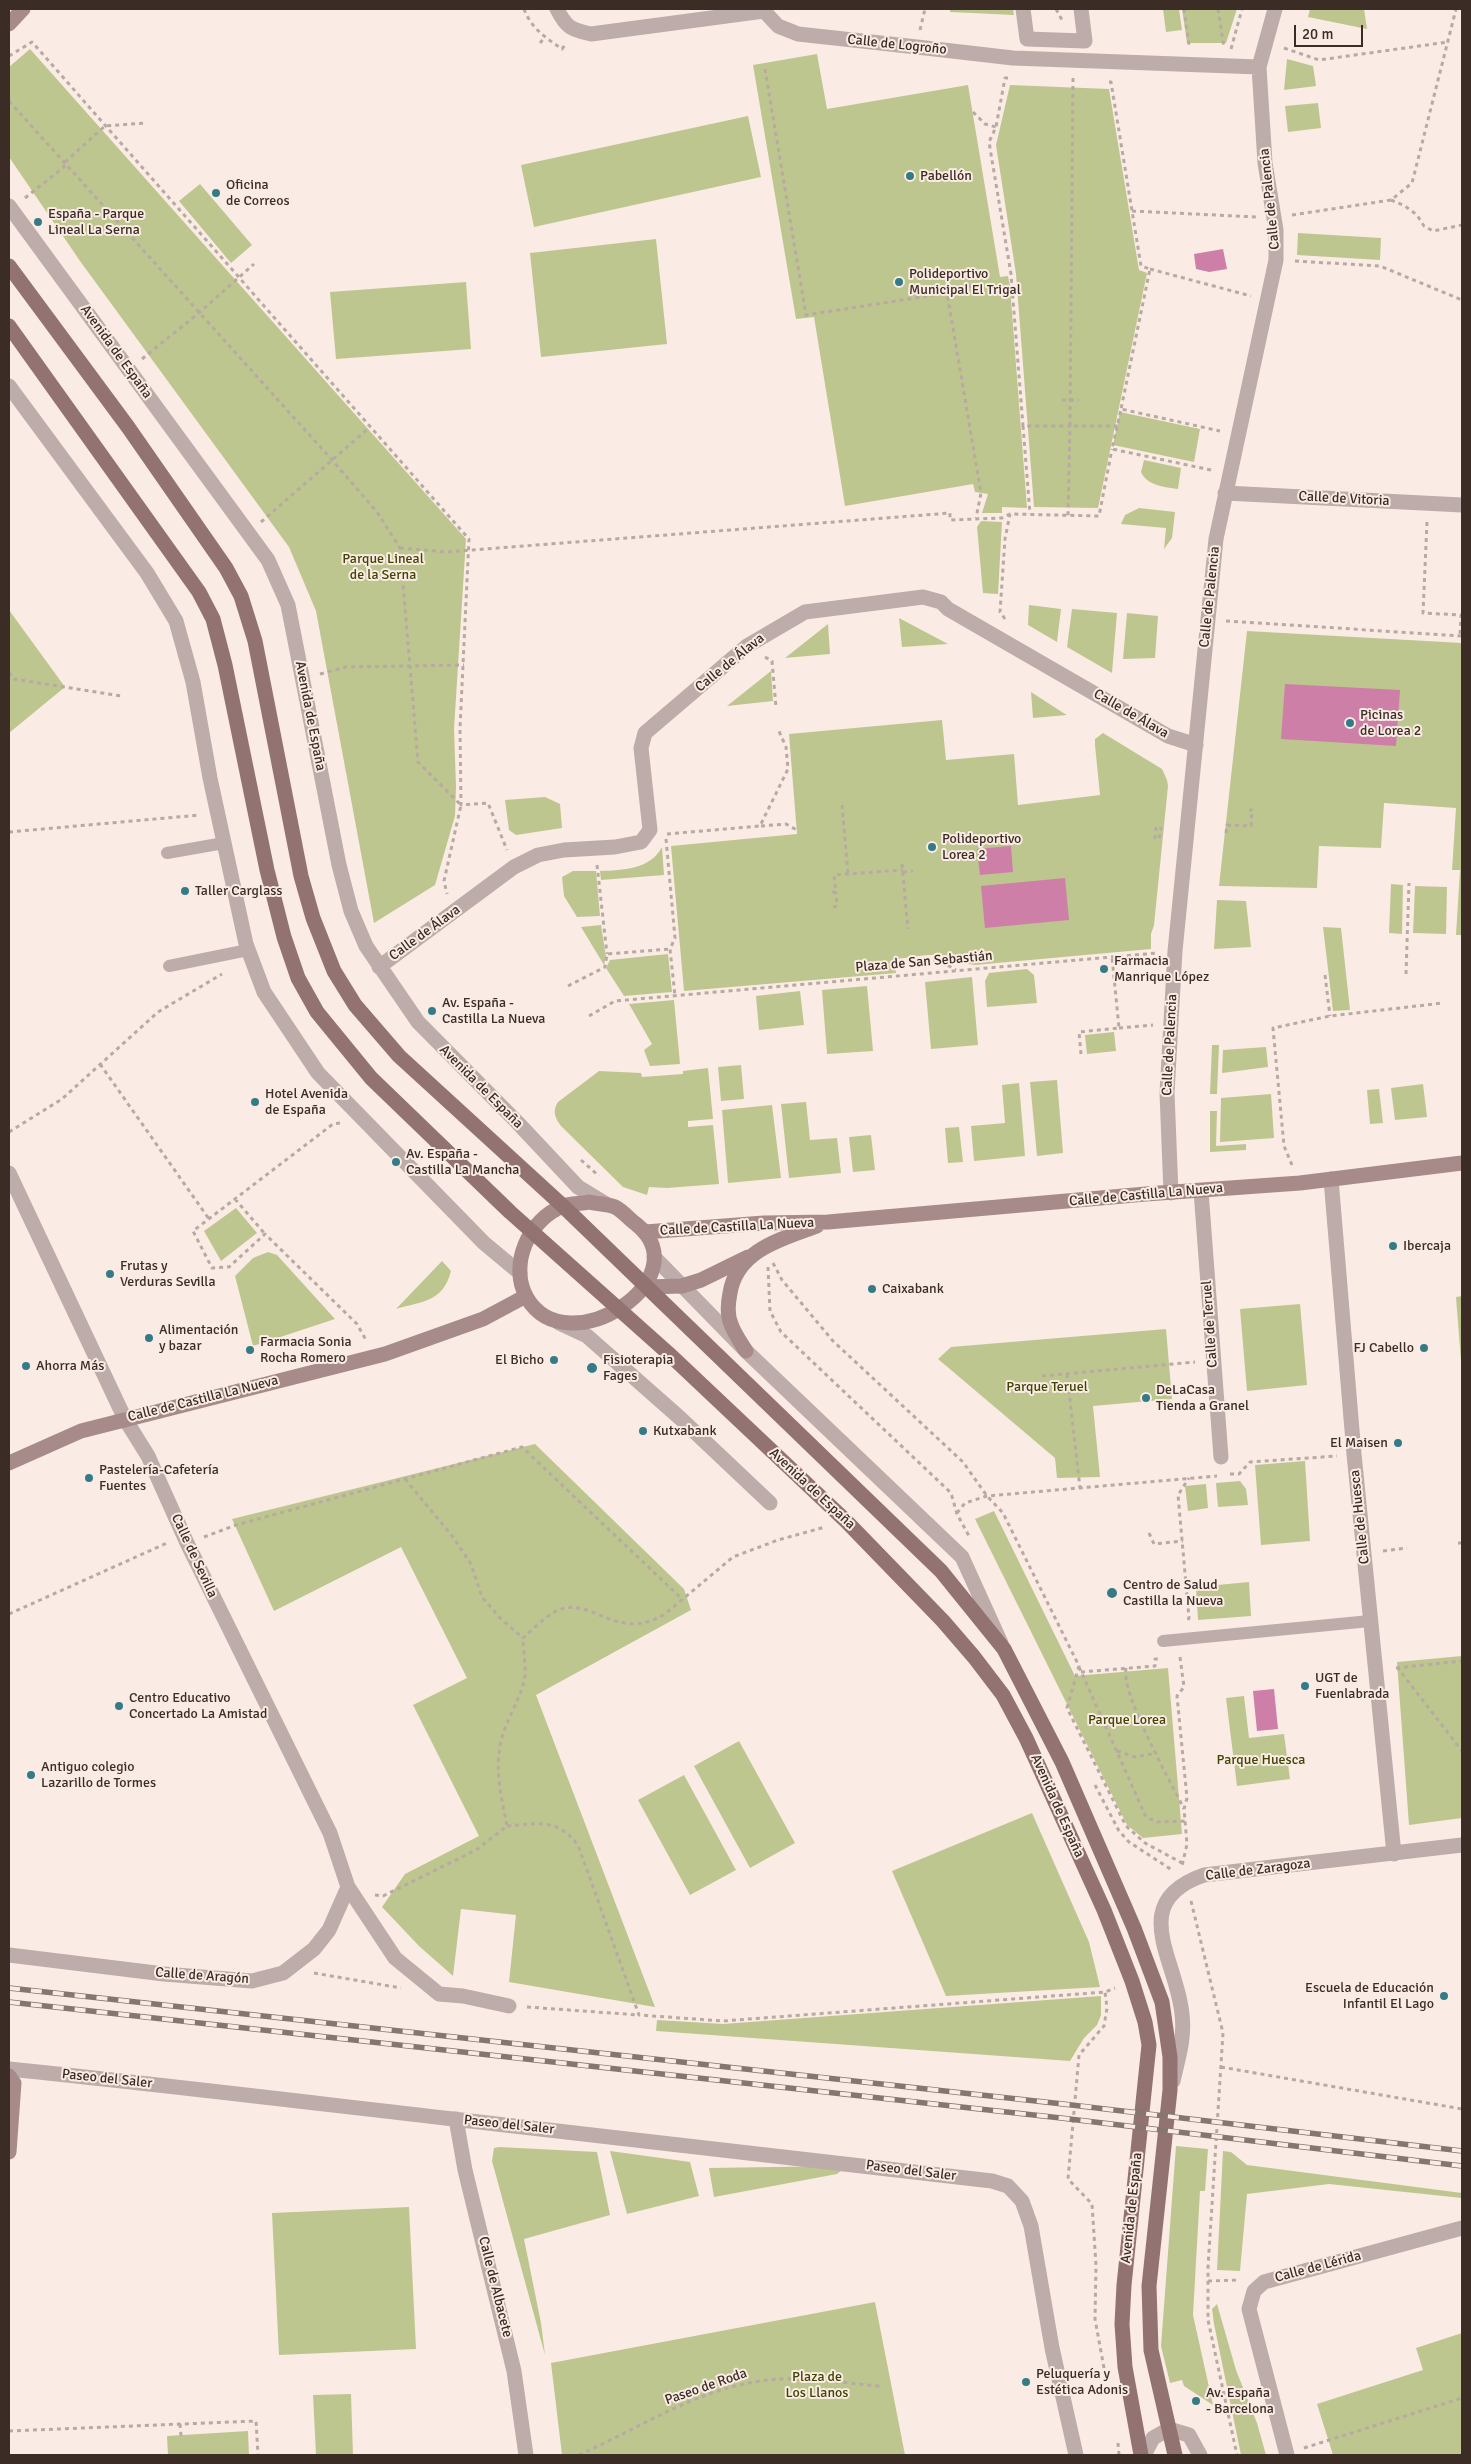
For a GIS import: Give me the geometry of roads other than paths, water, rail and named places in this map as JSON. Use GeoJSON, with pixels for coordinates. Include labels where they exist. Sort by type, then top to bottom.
{"type":"FeatureCollection","features":[{"type":"Feature","properties":{"kind":"main road","name":"Avenida de España"},"geometry":{"type":"LineString","coordinates":[[9,266],[128,427],[226,568],[240,596],[255,641],[301,876],[313,918],[334,970],[355,1005],[399,1056],[563,1206],[941,1572],[1004,1649],[1062,1762],[1153,1975],[1162,2002],[1168,2030],[1170,2090],[1149,2286],[1151,2350],[1175,2455]]}},
{"type":"Feature","properties":{"kind":"main road","name":"Avenida de España"},"geometry":{"type":"LineString","coordinates":[[9,326],[199,592],[213,619],[233,702],[267,870],[284,937],[298,978],[317,1012],[371,1078],[510,1212],[618,1308],[846,1521],[943,1621],[1003,1695],[1026,1738],[1104,1910],[1132,1981],[1145,2022],[1148,2059],[1124,2285],[1122,2324],[1125,2368],[1142,2455]]}},
{"type":"Feature","properties":{"kind":"street"},"geometry":{"type":"LineString","coordinates":[[9,24],[24,9]]}},
{"type":"Feature","properties":{"kind":"street","name":"Calle de Logroño"},"geometry":{"type":"LineString","coordinates":[[557,9],[565,24],[577,31],[591,34],[764,11],[778,26],[798,34],[1012,58],[1259,66]]}},
{"type":"Feature","properties":{"kind":"street"},"geometry":{"type":"LineString","coordinates":[[1023,9],[1027,39],[1085,41],[1081,9]]}},
{"type":"Feature","properties":{"kind":"street","name":"Calle de Palencia"},"geometry":{"type":"LineString","coordinates":[[1171,1193],[1167,1093],[1175,951],[1216,538],[1276,260],[1274,218],[1265,163],[1259,66],[1275,9]]}},
{"type":"Feature","properties":{"kind":"street","name":"Avenida de España"},"geometry":{"type":"LineString","coordinates":[[10,207],[268,560],[288,605],[339,865],[351,911],[366,946],[379,967],[418,1022],[578,1187],[597,1200],[615,1207],[645,1232],[654,1257],[682,1286],[746,1351],[962,1557],[1004,1649]]}},
{"type":"Feature","properties":{"kind":"street"},"geometry":{"type":"LineString","coordinates":[[9,386],[147,573],[176,621],[193,682],[224,843],[250,954],[264,992],[318,1072],[484,1242],[520,1273]]}},
{"type":"Feature","properties":{"kind":"street","name":"Calle de Vitoria"},"geometry":{"type":"LineString","coordinates":[[1225,493],[1462,505]]}},
{"type":"Feature","properties":{"kind":"street","name":"Calle de Álava"},"geometry":{"type":"LineString","coordinates":[[379,967],[514,867],[538,855],[564,850],[615,848],[641,842],[650,830],[641,748],[645,733],[747,646],[805,612],[923,597],[941,602],[948,609],[1168,736],[1196,745]]}},
{"type":"Feature","properties":{"kind":"street","name":"Calle de Castilla La Nueva"},"geometry":{"type":"LineString","coordinates":[[645,1232],[764,1222],[828,1222],[1300,1184],[1462,1162]]}},
{"type":"Feature","properties":{"kind":"street","name":"Calle de Sevilla"},"geometry":{"type":"LineString","coordinates":[[9,1173],[125,1419],[148,1456],[185,1539],[330,1833],[348,1887]]}},
{"type":"Feature","properties":{"kind":"street","name":"Calle de Huesca"},"geometry":{"type":"LineString","coordinates":[[1331,1179],[1354,1454],[1394,1854]]}},
{"type":"Feature","properties":{"kind":"street","name":"Calle de Teruel"},"geometry":{"type":"LineString","coordinates":[[1201,1191],[1221,1457]]}},
{"type":"Feature","properties":{"kind":"street","name":"Avenida de España"},"geometry":{"type":"LineString","coordinates":[[526,1296],[520,1273],[522,1250],[532,1230],[546,1216],[563,1206],[589,1202],[615,1207]]}},
{"type":"Feature","properties":{"kind":"street","name":"Calle de Castilla La Nueva"},"geometry":{"type":"LineString","coordinates":[[646,1287],[682,1286],[701,1280],[758,1251],[828,1222]]}},
{"type":"Feature","properties":{"kind":"street","name":"Calle de Castilla La Nueva"},"geometry":{"type":"LineString","coordinates":[[746,1351],[730,1324],[728,1303],[731,1284],[758,1251]]}},
{"type":"Feature","properties":{"kind":"street"},"geometry":{"type":"LineString","coordinates":[[559,1323],[588,1322],[618,1308],[646,1287],[654,1270],[654,1257]]}},
{"type":"Feature","properties":{"kind":"street"},"geometry":{"type":"LineString","coordinates":[[526,1296],[536,1311],[587,1336],[680,1418],[770,1503]]}},
{"type":"Feature","properties":{"kind":"street","name":"Calle de Castilla La Nueva"},"geometry":{"type":"LineString","coordinates":[[9,1463],[81,1431],[374,1357],[483,1319],[526,1296]]}},
{"type":"Feature","properties":{"kind":"street","name":"Calle de Zaragoza"},"geometry":{"type":"LineString","coordinates":[[1170,2090],[1184,2037],[1182,2012],[1161,1936],[1160,1923],[1162,1908],[1168,1898],[1186,1881],[1204,1875],[1462,1845]]}},
{"type":"Feature","properties":{"kind":"street"},"geometry":{"type":"LineString","coordinates":[[348,1887],[395,1958],[439,1994],[463,1996],[509,2006]]}},
{"type":"Feature","properties":{"kind":"street","name":"Calle de Aragón"},"geometry":{"type":"LineString","coordinates":[[9,1955],[164,1974],[252,1981],[283,1973],[314,1949],[328,1930],[348,1887]]}},
{"type":"Feature","properties":{"kind":"street","name":"Paseo del Saler"},"geometry":{"type":"LineString","coordinates":[[9,2069],[243,2093],[456,2120],[732,2149],[992,2181],[1008,2186],[1022,2201],[1030,2226],[1052,2348],[1076,2455]]}},
{"type":"Feature","properties":{"kind":"street"},"geometry":{"type":"LineString","coordinates":[[9,2076],[14,2083],[9,2152]]}},
{"type":"Feature","properties":{"kind":"street","name":"Calle de Albacete"},"geometry":{"type":"LineString","coordinates":[[456,2120],[465,2170],[513,2363],[526,2455]]}},
{"type":"Feature","properties":{"kind":"street","name":"Calle de Lérida"},"geometry":{"type":"LineString","coordinates":[[1287,2454],[1249,2309],[1254,2291],[1264,2282],[1462,2228]]}},
{"type":"Feature","properties":{"kind":"street"},"geometry":{"type":"LineString","coordinates":[[1169,2429],[1189,2435],[1200,2455]]}},
{"type":"Feature","properties":{"kind":"street","name":"Avenida de España"},"geometry":{"type":"LineString","coordinates":[[1142,2455],[1153,2438],[1169,2429]]}},
{"type":"Feature","properties":{"kind":"lane"},"geometry":{"type":"LineString","coordinates":[[167,853],[224,843]]}},
{"type":"Feature","properties":{"kind":"lane"},"geometry":{"type":"LineString","coordinates":[[169,966],[250,954]]}},
{"type":"Feature","properties":{"kind":"lane"},"geometry":{"type":"LineString","coordinates":[[1168,1641],[1370,1621]]}},
{"type":"Feature","properties":{"kind":"railway"},"geometry":{"type":"LineString","coordinates":[[9,1988],[1063,2104],[1462,2151]]}},
{"type":"Feature","properties":{"kind":"railway"},"geometry":{"type":"LineString","coordinates":[[9,2002],[1061,2118],[1462,2166]]}},
{"type":"Feature","properties":{"kind":"place","name":"Pabellón"},"geometry":{"type":"Point","coordinates":[910,176]}},
{"type":"Feature","properties":{"kind":"place","name":"Oficina de Correos"},"geometry":{"type":"Point","coordinates":[216,193]}},
{"type":"Feature","properties":{"kind":"place","name":"España - Parque Lineal La Serna"},"geometry":{"type":"Point","coordinates":[38,222]}},
{"type":"Feature","properties":{"kind":"place","name":"Polideportivo Municipal El Trigal"},"geometry":{"type":"Point","coordinates":[899,282]}},
{"type":"Feature","properties":{"kind":"place","name":"Picinas de Lorea 2"},"geometry":{"type":"Point","coordinates":[1350,723]}},
{"type":"Feature","properties":{"kind":"place","name":"Polideportivo Lorea 2"},"geometry":{"type":"Point","coordinates":[932,847]}},
{"type":"Feature","properties":{"kind":"place","name":"Taller Carglass"},"geometry":{"type":"Point","coordinates":[185,891]}},
{"type":"Feature","properties":{"kind":"place","name":"Farmacia Manrique López"},"geometry":{"type":"Point","coordinates":[1104,969]}},
{"type":"Feature","properties":{"kind":"place","name":"Av. España - Castilla La Nueva"},"geometry":{"type":"Point","coordinates":[432,1011]}},
{"type":"Feature","properties":{"kind":"place","name":"Hotel Avenida de España"},"geometry":{"type":"Point","coordinates":[255,1102]}},
{"type":"Feature","properties":{"kind":"place","name":"Av. España - Castilla La Mancha"},"geometry":{"type":"Point","coordinates":[396,1162]}},
{"type":"Feature","properties":{"kind":"place","name":"Ibercaja"},"geometry":{"type":"Point","coordinates":[1393,1246]}},
{"type":"Feature","properties":{"kind":"place","name":"Frutas y Verduras Sevilla"},"geometry":{"type":"Point","coordinates":[110,1274]}},
{"type":"Feature","properties":{"kind":"place","name":"Caixabank"},"geometry":{"type":"Point","coordinates":[872,1289]}},
{"type":"Feature","properties":{"kind":"place","name":"Alimentación y bazar"},"geometry":{"type":"Point","coordinates":[149,1338]}},
{"type":"Feature","properties":{"kind":"place","name":"FJ Cabello"},"geometry":{"type":"Point","coordinates":[1424,1348]}},
{"type":"Feature","properties":{"kind":"place","name":"Farmacia Sonia Rocha Romero"},"geometry":{"type":"Point","coordinates":[250,1350]}},
{"type":"Feature","properties":{"kind":"place","name":"El Bicho"},"geometry":{"type":"Point","coordinates":[554,1360]}},
{"type":"Feature","properties":{"kind":"place","name":"Ahorra Más"},"geometry":{"type":"Point","coordinates":[26,1366]}},
{"type":"Feature","properties":{"kind":"place","name":"Fisioterapia Fages"},"geometry":{"type":"Point","coordinates":[592,1368]}},
{"type":"Feature","properties":{"kind":"place","name":"DeLaCasa Tienda a Granel"},"geometry":{"type":"Point","coordinates":[1146,1398]}},
{"type":"Feature","properties":{"kind":"place","name":"Kutxabank"},"geometry":{"type":"Point","coordinates":[643,1431]}},
{"type":"Feature","properties":{"kind":"place","name":"El Maisen"},"geometry":{"type":"Point","coordinates":[1398,1443]}},
{"type":"Feature","properties":{"kind":"place","name":"Pastelería-Cafetería Fuentes"},"geometry":{"type":"Point","coordinates":[89,1478]}},
{"type":"Feature","properties":{"kind":"place","name":"Centro de Salud Castilla la Nueva"},"geometry":{"type":"Point","coordinates":[1112,1593]}},
{"type":"Feature","properties":{"kind":"place","name":"UGT de Fuenlabrada"},"geometry":{"type":"Point","coordinates":[1305,1686]}},
{"type":"Feature","properties":{"kind":"place","name":"Centro Educativo Concertado La Amistad"},"geometry":{"type":"Point","coordinates":[119,1706]}},
{"type":"Feature","properties":{"kind":"place","name":"Antiguo colegio Lazarillo de Tormes"},"geometry":{"type":"Point","coordinates":[31,1775]}},
{"type":"Feature","properties":{"kind":"place","name":"Escuela de Educación Infantil El Lago"},"geometry":{"type":"Point","coordinates":[1444,1996]}},
{"type":"Feature","properties":{"kind":"place","name":"Peluquería y Estética Adonis"},"geometry":{"type":"Point","coordinates":[1026,2382]}},
{"type":"Feature","properties":{"kind":"place","name":"Av. España - Barcelona"},"geometry":{"type":"Point","coordinates":[1196,2401]}},
{"type":"Feature","properties":{"kind":"park label","name":"Parque Lineal de la Serna"},"geometry":{"type":"Point","coordinates":[383,568]}},
{"type":"Feature","properties":{"kind":"park label","name":"Parque Teruel"},"geometry":{"type":"Point","coordinates":[1047,1387]}},
{"type":"Feature","properties":{"kind":"park label","name":"Parque Lorea"},"geometry":{"type":"Point","coordinates":[1127,1720]}},
{"type":"Feature","properties":{"kind":"park label","name":"Parque Huesca"},"geometry":{"type":"Point","coordinates":[1261,1760]}},
{"type":"Feature","properties":{"kind":"park label","name":"Plaza de Los Llanos"},"geometry":{"type":"Point","coordinates":[817,2386]}}]}
